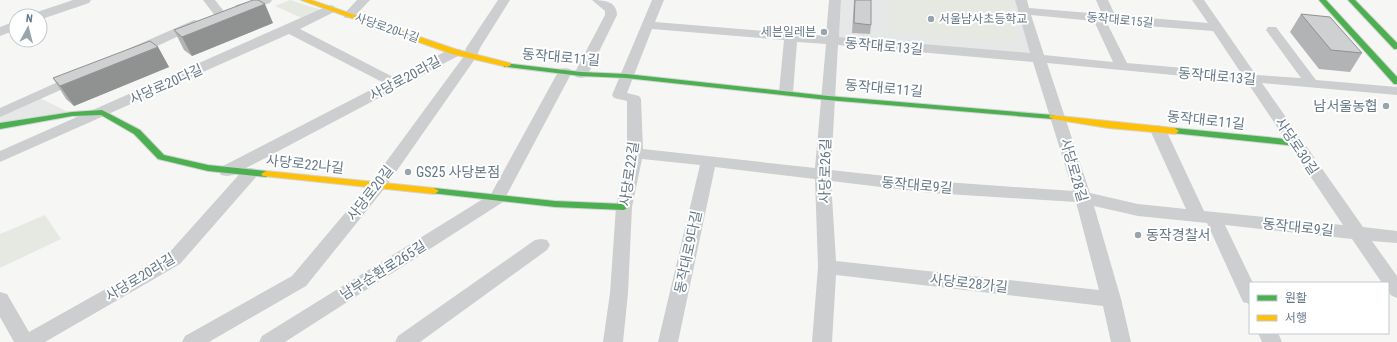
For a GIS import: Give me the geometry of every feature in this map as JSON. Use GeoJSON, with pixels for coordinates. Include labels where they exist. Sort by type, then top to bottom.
{"type":"FeatureCollection","features":[{"type":"Feature","properties":{"kind":"street"},"geometry":{"type":"LineString","coordinates":[[48,13],[85,0]]}},
{"type":"Feature","properties":{"kind":"street"},"geometry":{"type":"LineString","coordinates":[[209,0],[220,14]]}},
{"type":"Feature","properties":{"kind":"street"},"geometry":{"type":"LineString","coordinates":[[122,57],[187,27],[220,14],[266,0]]}},
{"type":"Feature","properties":{"kind":"street"},"geometry":{"type":"LineString","coordinates":[[349,15],[364,0]]}},
{"type":"Feature","properties":{"kind":"street","name":"사당로20길"},"geometry":{"type":"LineString","coordinates":[[192,342],[299,281],[378,185],[470,56],[473,48],[504,0]]}},
{"type":"Feature","properties":{"kind":"street"},"geometry":{"type":"LineString","coordinates":[[581,74],[611,16],[611,10],[598,0]]}},
{"type":"Feature","properties":{"kind":"street","name":"사당로22길"},"geometry":{"type":"LineString","coordinates":[[613,342],[619,293],[624,207],[635,153],[634,99],[619,96],[658,0]]}},
{"type":"Feature","properties":{"kind":"street","name":"사당로26길"},"geometry":{"type":"LineString","coordinates":[[822,342],[827,267],[823,175],[835,0]]}},
{"type":"Feature","properties":{"kind":"street"},"geometry":{"type":"LineString","coordinates":[[1102,0],[1105,19],[1122,67]]}},
{"type":"Feature","properties":{"kind":"street","name":"사당로30길"},"geometry":{"type":"LineString","coordinates":[[1198,0],[1397,291]]}},
{"type":"Feature","properties":{"kind":"street"},"geometry":{"type":"LineString","coordinates":[[1322,0],[1397,82]]}},
{"type":"Feature","properties":{"kind":"street"},"geometry":{"type":"LineString","coordinates":[[1350,0],[1397,47]]}},
{"type":"Feature","properties":{"kind":"street","name":"사당로20나길"},"geometry":{"type":"LineString","coordinates":[[307,1],[454,52],[470,56]]}},
{"type":"Feature","properties":{"kind":"street","name":"동작대로15길"},"geometry":{"type":"LineString","coordinates":[[1022,5],[1105,19],[1217,28]]}},
{"type":"Feature","properties":{"kind":"street","name":"사당로28길"},"geometry":{"type":"LineString","coordinates":[[1022,5],[1037,58],[1059,118],[1111,298],[1121,342]]}},
{"type":"Feature","properties":{"kind":"street","name":"사당로20다길"},"geometry":{"type":"LineString","coordinates":[[0,157],[290,29],[330,9]]}},
{"type":"Feature","properties":{"kind":"street","name":"동작대로13길"},"geometry":{"type":"LineString","coordinates":[[647,25],[832,42],[1037,58],[1252,79],[1397,91]]}},
{"type":"Feature","properties":{"kind":"street"},"geometry":{"type":"LineString","coordinates":[[290,29],[394,83]]}},
{"type":"Feature","properties":{"kind":"street"},"geometry":{"type":"LineString","coordinates":[[1272,30],[1312,84]]}},
{"type":"Feature","properties":{"kind":"street"},"geometry":{"type":"LineString","coordinates":[[786,92],[791,38]]}},
{"type":"Feature","properties":{"kind":"street","name":"사당로20라길"},"geometry":{"type":"LineString","coordinates":[[227,171],[454,52]]}},
{"type":"Feature","properties":{"kind":"street","name":"동작대로11길"},"geometry":{"type":"LineString","coordinates":[[470,56],[513,66],[581,74],[626,76],[736,89],[786,92],[828,98],[1059,118],[1158,130],[1296,143]]}},
{"type":"Feature","properties":{"kind":"street"},"geometry":{"type":"LineString","coordinates":[[0,113],[89,72]]}},
{"type":"Feature","properties":{"kind":"street"},"geometry":{"type":"LineString","coordinates":[[497,198],[565,72]]}},
{"type":"Feature","properties":{"kind":"street"},"geometry":{"type":"LineString","coordinates":[[0,126],[72,114],[102,112]]}},
{"type":"Feature","properties":{"kind":"street","name":"사당로22나길"},"geometry":{"type":"LineString","coordinates":[[102,112],[137,132],[161,157],[208,168],[555,204],[624,207]]}},
{"type":"Feature","properties":{"kind":"street"},"geometry":{"type":"LineString","coordinates":[[1158,130],[1249,295]]}},
{"type":"Feature","properties":{"kind":"street","name":"동작대로9길"},"geometry":{"type":"LineString","coordinates":[[635,153],[708,163],[931,187],[1081,197],[1138,210],[1397,238]]}},
{"type":"Feature","properties":{"kind":"street","name":"동작대로9다길"},"geometry":{"type":"LineString","coordinates":[[668,342],[708,163]]}},
{"type":"Feature","properties":{"kind":"street","name":"사당로20라길"},"geometry":{"type":"LineString","coordinates":[[28,342],[174,260],[250,173]]}},
{"type":"Feature","properties":{"kind":"street","name":"남부순환로265길"},"geometry":{"type":"LineString","coordinates":[[269,342],[497,198]]}},
{"type":"Feature","properties":{"kind":"street"},"geometry":{"type":"LineString","coordinates":[[405,342],[541,245]]}},
{"type":"Feature","properties":{"kind":"street","name":"사당로28가길"},"geometry":{"type":"LineString","coordinates":[[827,267],[1111,298]]}},
{"type":"Feature","properties":{"kind":"street"},"geometry":{"type":"LineString","coordinates":[[0,299],[24,342]]}},
{"type":"Feature","properties":{"kind":"shaded area"},"geometry":{"type":"Polygon","coordinates":[[[290,0],[322,10],[306,20],[275,6],[290,0]]]}},
{"type":"Feature","properties":{"kind":"shaded area","name":"서울남사초등학교"},"geometry":{"type":"Polygon","coordinates":[[[841,0],[1017,0],[1030,52],[1025,55],[839,37],[841,0]]]}},
{"type":"Feature","properties":{"kind":"shaded area"},"geometry":{"type":"Polygon","coordinates":[[[889,0],[1009,0],[1020,43],[890,31],[889,0]]]}},
{"type":"Feature","properties":{"kind":"shaded area"},"geometry":{"type":"Polygon","coordinates":[[[36,96],[72,114],[0,126],[0,113],[36,96]]]}},
{"type":"Feature","properties":{"kind":"shaded area"},"geometry":{"type":"Polygon","coordinates":[[[45,215],[61,239],[0,268],[0,234],[45,215]]]}},
{"type":"Feature","properties":{"kind":"building"},"geometry":{"type":"Polygon","coordinates":[[[253,0],[258,0],[265,4],[182,37],[174,30],[253,0]]]}},
{"type":"Feature","properties":{"kind":"building"},"geometry":{"type":"Polygon","coordinates":[[[855,0],[871,0],[871,25],[854,23],[855,0]]]}},
{"type":"Feature","properties":{"kind":"building"},"geometry":{"type":"Polygon","coordinates":[[[1301,14],[1330,17],[1362,53],[1331,50],[1301,14]]]}},
{"type":"Feature","properties":{"kind":"building"},"geometry":{"type":"Polygon","coordinates":[[[150,41],[158,47],[60,86],[53,78],[150,41]]]}},
{"type":"Feature","properties":{"kind":"traffic: fast"},"geometry":{"type":"LineString","coordinates":[[1322,0],[1397,82]]}},
{"type":"Feature","properties":{"kind":"traffic: fast"},"geometry":{"type":"LineString","coordinates":[[1351,0],[1397,47]]}},
{"type":"Feature","properties":{"kind":"traffic: fast"},"geometry":{"type":"LineString","coordinates":[[507,65],[581,74],[626,76],[828,98],[1053,117]]}},
{"type":"Feature","properties":{"kind":"traffic: fast"},"geometry":{"type":"LineString","coordinates":[[0,126],[72,114],[102,112],[137,132],[161,157],[208,168],[266,174]]}},
{"type":"Feature","properties":{"kind":"traffic: fast"},"geometry":{"type":"LineString","coordinates":[[1175,131],[1296,143]]}},
{"type":"Feature","properties":{"kind":"traffic: fast"},"geometry":{"type":"LineString","coordinates":[[434,191],[555,204],[624,207]]}},
{"type":"Feature","properties":{"kind":"traffic: slow"},"geometry":{"type":"LineString","coordinates":[[304,0],[455,52],[507,65]]}},
{"type":"Feature","properties":{"kind":"traffic: slow"},"geometry":{"type":"LineString","coordinates":[[1053,117],[1108,125],[1175,131]]}},
{"type":"Feature","properties":{"kind":"traffic: slow"},"geometry":{"type":"LineString","coordinates":[[266,174],[434,191]]}},
{"type":"Feature","properties":{"kind":"place","name":"서울남사초등학교"},"geometry":{"type":"Point","coordinates":[931,19]}},
{"type":"Feature","properties":{"kind":"place","name":"세븐일레븐"},"geometry":{"type":"Point","coordinates":[824,32]}},
{"type":"Feature","properties":{"kind":"place","name":"남서울농협"},"geometry":{"type":"Point","coordinates":[1386,106]}},
{"type":"Feature","properties":{"kind":"place","name":"GS25 사당본점"},"geometry":{"type":"Point","coordinates":[408,172]}},
{"type":"Feature","properties":{"kind":"place","name":"동작경찰서"},"geometry":{"type":"Point","coordinates":[1138,235]}}]}
